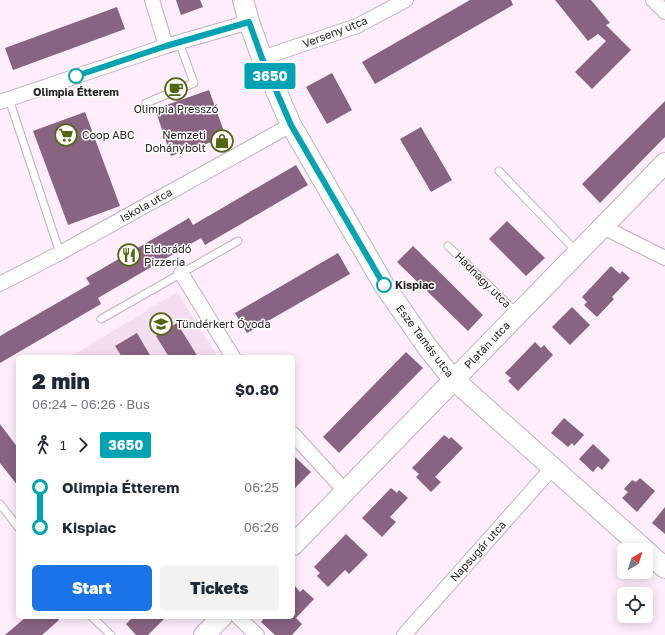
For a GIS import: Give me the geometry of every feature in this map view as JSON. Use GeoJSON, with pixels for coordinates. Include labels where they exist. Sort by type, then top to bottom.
{"type":"FeatureCollection","features":[{"type":"Feature","properties":{"kind":"street"},"geometry":{"type":"LineString","coordinates":[[152,0],[173,44]]}},
{"type":"Feature","properties":{"kind":"street","name":"Esze Tamás utca"},"geometry":{"type":"LineString","coordinates":[[243,0],[262,58],[291,125],[384,285],[428,348],[453,379],[636,543]]}},
{"type":"Feature","properties":{"kind":"street","name":"Verseny utca"},"geometry":{"type":"LineString","coordinates":[[262,58],[357,26],[406,0]]}},
{"type":"Feature","properties":{"kind":"street"},"geometry":{"type":"LineString","coordinates":[[653,0],[665,12]]}},
{"type":"Feature","properties":{"kind":"street"},"geometry":{"type":"LineString","coordinates":[[4,101],[173,44],[249,22]]}},
{"type":"Feature","properties":{"kind":"street","name":"Iskola utca"},"geometry":{"type":"LineString","coordinates":[[0,284],[60,253],[291,125]]}},
{"type":"Feature","properties":{"kind":"street","name":"Platán utca"},"geometry":{"type":"LineString","coordinates":[[295,542],[665,163]]}},
{"type":"Feature","properties":{"kind":"street"},"geometry":{"type":"LineString","coordinates":[[603,226],[665,258]]}},
{"type":"Feature","properties":{"kind":"street"},"geometry":{"type":"LineString","coordinates":[[181,273],[232,355]]}},
{"type":"Feature","properties":{"kind":"street"},"geometry":{"type":"LineString","coordinates":[[295,436],[345,491]]}},
{"type":"Feature","properties":{"kind":"street","name":"Napsugár utca"},"geometry":{"type":"LineString","coordinates":[[404,635],[553,468]]}},
{"type":"Feature","properties":{"kind":"street","name":"Esze Tamás utca"},"geometry":{"type":"LineString","coordinates":[[653,558],[665,568]]}},
{"type":"Feature","properties":{"kind":"street"},"geometry":{"type":"LineString","coordinates":[[204,635],[220,619]]}},
{"type":"Feature","properties":{"kind":"street"},"geometry":{"type":"LineString","coordinates":[[240,619],[257,635]]}},
{"type":"Feature","properties":{"kind":"lane"},"geometry":{"type":"LineString","coordinates":[[146,103],[194,83],[173,44]]}},
{"type":"Feature","properties":{"kind":"lane"},"geometry":{"type":"LineString","coordinates":[[4,101],[60,253]]}},
{"type":"Feature","properties":{"kind":"lane"},"geometry":{"type":"LineString","coordinates":[[499,170],[578,252]]}},
{"type":"Feature","properties":{"kind":"lane"},"geometry":{"type":"LineString","coordinates":[[101,319],[238,241]]}},
{"type":"Feature","properties":{"kind":"lane","name":"Hadnagy utca"},"geometry":{"type":"LineString","coordinates":[[448,246],[517,314]]}},
{"type":"Feature","properties":{"kind":"lane"},"geometry":{"type":"LineString","coordinates":[[0,504],[16,524]]}},
{"type":"Feature","properties":{"kind":"lane"},"geometry":{"type":"LineString","coordinates":[[94,619],[111,635]]}},
{"type":"Feature","properties":{"kind":"shaded area","name":"Tündérkert Óvoda"},"geometry":{"type":"Polygon","coordinates":[[[177,292],[217,355],[73,355],[177,292]]]}},
{"type":"Feature","properties":{"kind":"building"},"geometry":{"type":"Polygon","coordinates":[[[176,0],[200,0],[203,7],[181,15],[176,0]]]}},
{"type":"Feature","properties":{"kind":"building"},"geometry":{"type":"Polygon","coordinates":[[[470,0],[511,0],[513,5],[375,84],[362,62],[470,0]]]}},
{"type":"Feature","properties":{"kind":"building"},"geometry":{"type":"Polygon","coordinates":[[[555,0],[591,0],[610,23],[606,25],[631,50],[592,89],[575,72],[606,41],[598,34],[588,41],[555,0]]]}},
{"type":"Feature","properties":{"kind":"building"},"geometry":{"type":"Polygon","coordinates":[[[117,7],[125,29],[13,70],[5,48],[117,7]]]}},
{"type":"Feature","properties":{"kind":"building"},"geometry":{"type":"Polygon","coordinates":[[[332,73],[352,110],[327,124],[306,87],[332,73]]]}},
{"type":"Feature","properties":{"kind":"building"},"geometry":{"type":"Polygon","coordinates":[[[209,90],[226,137],[171,156],[155,109],[209,90]]]}},
{"type":"Feature","properties":{"kind":"building"},"geometry":{"type":"Polygon","coordinates":[[[665,101],[665,137],[600,203],[582,184],[665,101]]]}},
{"type":"Feature","properties":{"kind":"building"},"geometry":{"type":"Polygon","coordinates":[[[85,112],[120,206],[68,225],[33,131],[85,112]]]}},
{"type":"Feature","properties":{"kind":"building"},"geometry":{"type":"Polygon","coordinates":[[[421,127],[452,180],[431,192],[400,139],[421,127]]]}},
{"type":"Feature","properties":{"kind":"building"},"geometry":{"type":"Polygon","coordinates":[[[296,165],[308,185],[205,245],[201,238],[98,298],[101,304],[0,363],[0,336],[90,284],[86,278],[189,218],[193,225],[296,165]]]}},
{"type":"Feature","properties":{"kind":"building"},"geometry":{"type":"Polygon","coordinates":[[[507,221],[545,258],[526,276],[489,239],[507,221]]]}},
{"type":"Feature","properties":{"kind":"building"},"geometry":{"type":"Polygon","coordinates":[[[413,246],[483,315],[468,331],[397,262],[413,246]]]}},
{"type":"Feature","properties":{"kind":"building"},"geometry":{"type":"Polygon","coordinates":[[[338,253],[350,274],[247,333],[235,313],[338,253]]]}},
{"type":"Feature","properties":{"kind":"building"},"geometry":{"type":"Polygon","coordinates":[[[611,266],[620,274],[622,271],[630,278],[612,297],[614,299],[597,317],[584,305],[587,302],[582,297],[611,266]]]}},
{"type":"Feature","properties":{"kind":"building"},"geometry":{"type":"Polygon","coordinates":[[[572,307],[590,325],[570,345],[552,327],[572,307]]]}},
{"type":"Feature","properties":{"kind":"building"},"geometry":{"type":"Polygon","coordinates":[[[177,323],[197,355],[168,355],[156,336],[177,323]]]}},
{"type":"Feature","properties":{"kind":"building"},"geometry":{"type":"Polygon","coordinates":[[[137,333],[150,355],[121,355],[115,346],[137,333]]]}},
{"type":"Feature","properties":{"kind":"building"},"geometry":{"type":"Polygon","coordinates":[[[535,342],[541,348],[544,345],[553,355],[518,391],[508,381],[511,378],[505,373],[535,342]]]}},
{"type":"Feature","properties":{"kind":"building"},"geometry":{"type":"Polygon","coordinates":[[[406,352],[423,368],[339,453],[323,437],[406,352]]]}},
{"type":"Feature","properties":{"kind":"building"},"geometry":{"type":"Polygon","coordinates":[[[564,418],[584,435],[574,446],[572,443],[568,447],[551,433],[564,418]]]}},
{"type":"Feature","properties":{"kind":"building"},"geometry":{"type":"Polygon","coordinates":[[[0,424],[16,445],[16,483],[0,463],[0,424]]]}},
{"type":"Feature","properties":{"kind":"building"},"geometry":{"type":"Polygon","coordinates":[[[444,435],[449,439],[451,437],[463,448],[435,477],[441,482],[431,492],[416,477],[419,474],[412,468],[444,435]]]}},
{"type":"Feature","properties":{"kind":"building"},"geometry":{"type":"Polygon","coordinates":[[[593,444],[610,460],[602,470],[598,466],[593,472],[579,459],[593,444]]]}},
{"type":"Feature","properties":{"kind":"building"},"geometry":{"type":"Polygon","coordinates":[[[295,457],[311,472],[295,488],[295,457]]]}},
{"type":"Feature","properties":{"kind":"building"},"geometry":{"type":"Polygon","coordinates":[[[640,478],[655,491],[637,512],[622,498],[628,492],[624,489],[632,480],[636,482],[640,478]]]}},
{"type":"Feature","properties":{"kind":"building"},"geometry":{"type":"Polygon","coordinates":[[[391,488],[397,493],[399,490],[408,498],[390,517],[396,522],[382,537],[362,518],[391,488]]]}},
{"type":"Feature","properties":{"kind":"building"},"geometry":{"type":"Polygon","coordinates":[[[665,507],[665,534],[652,523],[665,507]]]}},
{"type":"Feature","properties":{"kind":"building"},"geometry":{"type":"Polygon","coordinates":[[[346,534],[368,555],[349,574],[345,570],[328,587],[317,576],[320,573],[314,567],[346,534]]]}},
{"type":"Feature","properties":{"kind":"building"},"geometry":{"type":"Polygon","coordinates":[[[295,586],[300,592],[303,589],[314,599],[296,618],[302,624],[292,635],[275,635],[261,622],[263,619],[295,619],[295,586]]]}},
{"type":"Feature","properties":{"kind":"building"},"geometry":{"type":"Polygon","coordinates":[[[24,619],[59,620],[42,635],[5,635],[24,619]]]}},
{"type":"Feature","properties":{"kind":"building"},"geometry":{"type":"Polygon","coordinates":[[[131,619],[164,619],[148,635],[136,635],[126,624],[131,619]]]}},
{"type":"Feature","properties":{"kind":"bus line","name":"3650"},"geometry":{"type":"LineString","coordinates":[[76,76],[166,46],[249,22],[262,58],[291,125],[384,285]]}},
{"type":"Feature","properties":{"kind":"place","name":"Olimpia Étterem"},"geometry":{"type":"Point","coordinates":[76,76]}},
{"type":"Feature","properties":{"kind":"place","name":"Olimpia Presszó"},"geometry":{"type":"Point","coordinates":[176,89]}},
{"type":"Feature","properties":{"kind":"place","name":"Coop ABC"},"geometry":{"type":"Point","coordinates":[66,135]}},
{"type":"Feature","properties":{"kind":"place","name":"Nemzeti Dohánybolt"},"geometry":{"type":"Point","coordinates":[222,141]}},
{"type":"Feature","properties":{"kind":"place","name":"Eldorádó Pizzeria"},"geometry":{"type":"Point","coordinates":[129,255]}},
{"type":"Feature","properties":{"kind":"place","name":"Kispiac"},"geometry":{"type":"Point","coordinates":[384,285]}},
{"type":"Feature","properties":{"kind":"place","name":"Tündérkert Óvoda"},"geometry":{"type":"Point","coordinates":[161,324]}}]}
